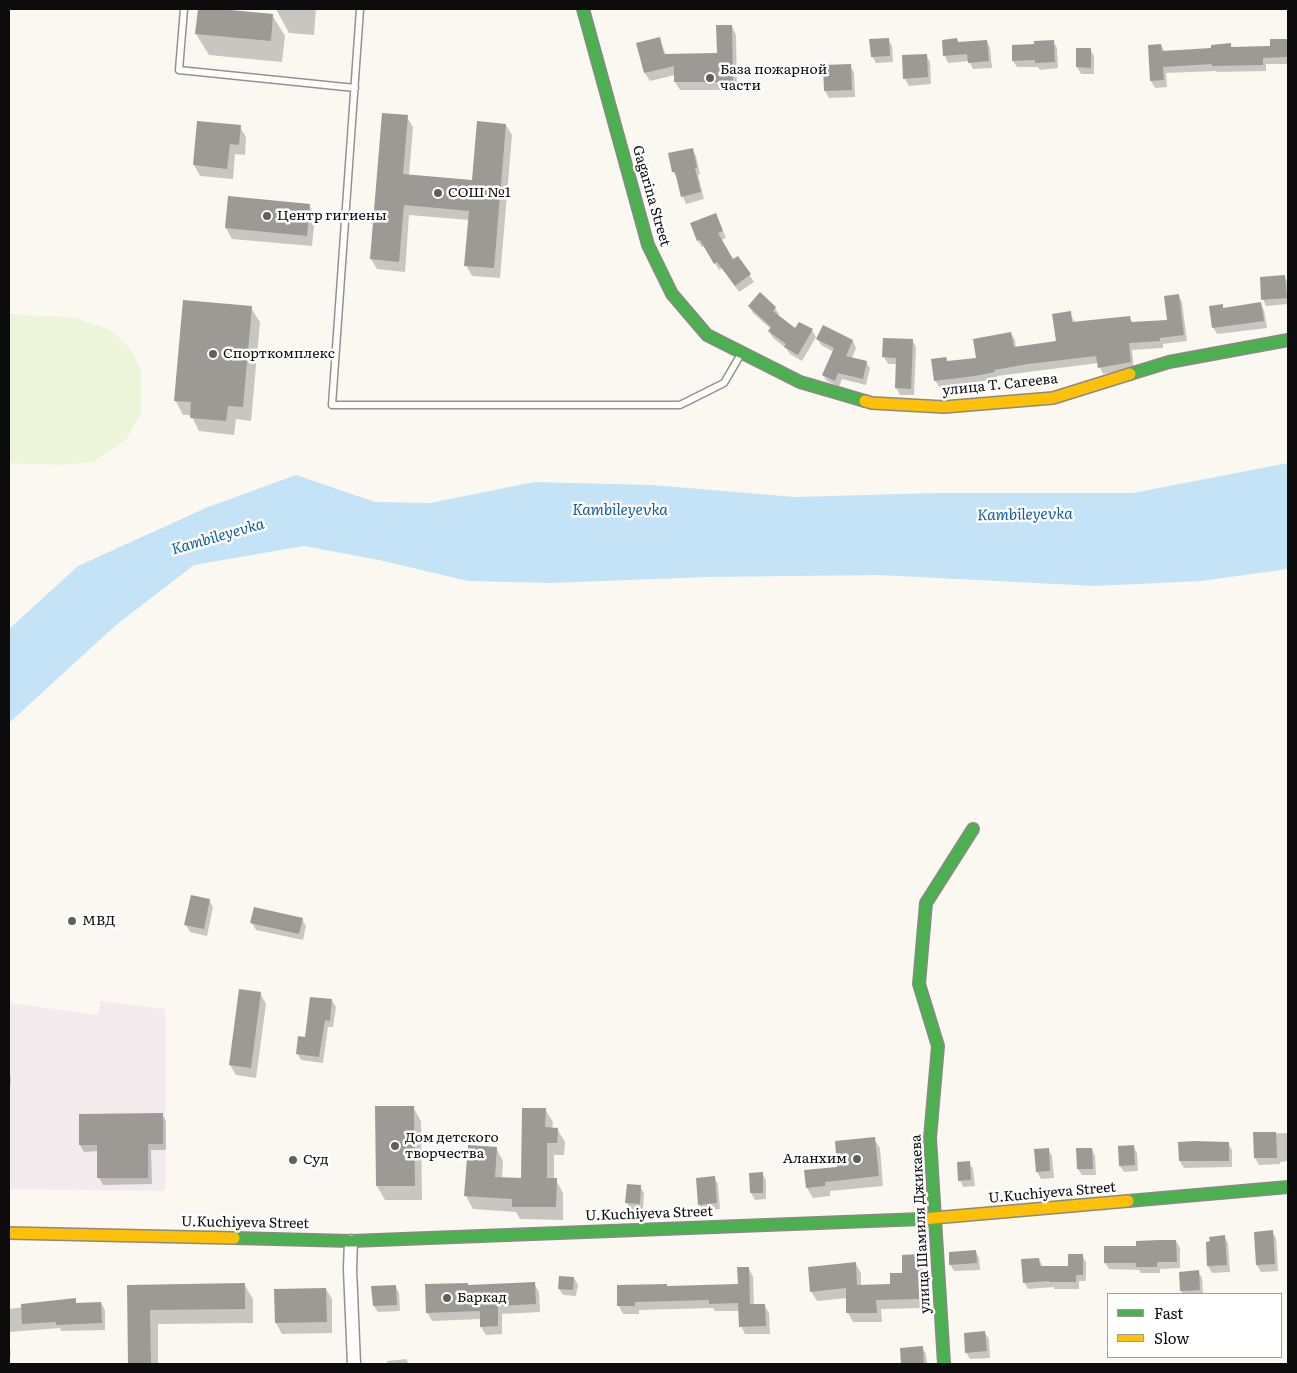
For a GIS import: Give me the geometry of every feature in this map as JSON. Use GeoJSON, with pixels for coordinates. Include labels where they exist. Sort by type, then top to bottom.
{"type":"FeatureCollection","features":[{"type":"Feature","properties":{"kind":"street","name":"Gagarina Street"},"geometry":{"type":"LineString","coordinates":[[583,9],[648,244],[672,294],[707,334],[800,382]]}},
{"type":"Feature","properties":{"kind":"street","name":"улица Т. Сагеева"},"geometry":{"type":"LineString","coordinates":[[800,382],[872,403],[944,407],[1053,398],[1168,362],[1288,340]]}},
{"type":"Feature","properties":{"kind":"street","name":"улица Шамиля Джикаева"},"geometry":{"type":"LineString","coordinates":[[944,1364],[930,1138],[938,1046],[919,984],[926,902],[973,829]]}},
{"type":"Feature","properties":{"kind":"street","name":"U.Kuchiyeva Street"},"geometry":{"type":"LineString","coordinates":[[9,1234],[351,1241],[935,1218],[1288,1187]]}},
{"type":"Feature","properties":{"kind":"street"},"geometry":{"type":"LineString","coordinates":[[351,1241],[350,1269],[354,1364]]}},
{"type":"Feature","properties":{"kind":"lane"},"geometry":{"type":"LineString","coordinates":[[184,9],[179,70],[355,88]]}},
{"type":"Feature","properties":{"kind":"lane"},"geometry":{"type":"LineString","coordinates":[[360,9],[332,406],[680,405],[724,383],[742,352]]}},
{"type":"Feature","properties":{"kind":"shaded area"},"geometry":{"type":"Polygon","coordinates":[[[100,1001],[165,1009],[165,1191],[9,1189],[9,1003],[99,1015],[100,1001]]]}},
{"type":"Feature","properties":{"kind":"green space"},"geometry":{"type":"Polygon","coordinates":[[[9,314],[75,318],[111,330],[130,348],[141,370],[141,413],[126,440],[93,462],[58,465],[9,463],[9,314]]]}},
{"type":"Feature","properties":{"kind":"water","name":"Kambileyevka"},"geometry":{"type":"Polygon","coordinates":[[[1288,463],[1288,569],[1201,581],[1095,586],[879,575],[707,577],[550,583],[468,581],[379,560],[304,546],[194,565],[116,625],[9,723],[9,629],[78,566],[208,507],[296,475],[375,502],[430,503],[534,482],[652,485],[795,497],[938,493],[1133,493],[1288,463]]]}},
{"type":"Feature","properties":{"kind":"building"},"geometry":{"type":"Polygon","coordinates":[[[198,9],[273,14],[271,41],[195,34],[198,9]]]}},
{"type":"Feature","properties":{"kind":"building"},"geometry":{"type":"Polygon","coordinates":[[[716,25],[732,25],[733,82],[674,82],[674,66],[644,73],[636,43],[660,37],[664,54],[717,53],[716,25]]]}},
{"type":"Feature","properties":{"kind":"building"},"geometry":{"type":"Polygon","coordinates":[[[889,38],[890,56],[871,57],[869,39],[889,38]]]}},
{"type":"Feature","properties":{"kind":"building"},"geometry":{"type":"Polygon","coordinates":[[[957,38],[958,42],[987,40],[989,61],[968,63],[967,54],[943,56],[942,40],[957,38]]]}},
{"type":"Feature","properties":{"kind":"building"},"geometry":{"type":"Polygon","coordinates":[[[1270,39],[1288,39],[1288,57],[1263,58],[1263,65],[1212,66],[1212,64],[1163,67],[1164,80],[1150,81],[1148,45],[1161,44],[1162,51],[1211,48],[1211,45],[1231,43],[1231,47],[1270,46],[1270,39]]]}},
{"type":"Feature","properties":{"kind":"building"},"geometry":{"type":"Polygon","coordinates":[[[1054,40],[1055,62],[1035,63],[1035,60],[1012,61],[1012,45],[1034,44],[1034,41],[1054,40]]]}},
{"type":"Feature","properties":{"kind":"building"},"geometry":{"type":"Polygon","coordinates":[[[1076,48],[1091,48],[1091,68],[1076,67],[1076,48]]]}},
{"type":"Feature","properties":{"kind":"building"},"geometry":{"type":"Polygon","coordinates":[[[927,54],[928,77],[903,79],[902,55],[927,54]]]}},
{"type":"Feature","properties":{"kind":"building"},"geometry":{"type":"Polygon","coordinates":[[[851,64],[852,90],[824,91],[823,65],[851,64]]]}},
{"type":"Feature","properties":{"kind":"building","name":"СОШ №1"},"geometry":{"type":"Polygon","coordinates":[[[382,113],[408,115],[403,174],[472,180],[477,121],[506,124],[494,268],[464,266],[469,211],[404,205],[399,262],[370,259],[382,113]]]}},
{"type":"Feature","properties":{"kind":"building"},"geometry":{"type":"Polygon","coordinates":[[[197,121],[241,125],[239,145],[230,144],[227,169],[193,165],[197,121]]]}},
{"type":"Feature","properties":{"kind":"building"},"geometry":{"type":"Polygon","coordinates":[[[693,148],[697,168],[695,168],[701,192],[681,197],[675,172],[672,172],[668,153],[693,148]]]}},
{"type":"Feature","properties":{"kind":"building","name":"Центр гигиены"},"geometry":{"type":"Polygon","coordinates":[[[228,196],[310,204],[307,236],[225,228],[228,196]]]}},
{"type":"Feature","properties":{"kind":"building"},"geometry":{"type":"Polygon","coordinates":[[[716,213],[723,231],[718,233],[733,259],[738,256],[751,274],[735,286],[717,262],[714,264],[700,240],[697,241],[690,223],[716,213]]]}},
{"type":"Feature","properties":{"kind":"building"},"geometry":{"type":"Polygon","coordinates":[[[1285,275],[1287,298],[1261,300],[1260,277],[1285,275]]]}},
{"type":"Feature","properties":{"kind":"building"},"geometry":{"type":"Polygon","coordinates":[[[760,292],[776,307],[773,311],[795,328],[799,322],[813,329],[798,355],[784,347],[786,344],[768,331],[771,327],[748,306],[760,292]]]}},
{"type":"Feature","properties":{"kind":"building"},"geometry":{"type":"Polygon","coordinates":[[[1179,294],[1184,335],[1160,338],[1160,341],[1129,343],[1131,362],[1098,368],[1096,356],[1028,364],[994,370],[995,372],[975,376],[934,381],[931,359],[946,357],[947,361],[976,358],[973,339],[1011,332],[1014,347],[1056,341],[1052,314],[1071,311],[1072,322],[1130,316],[1131,322],[1167,320],[1164,296],[1179,294]]]}},
{"type":"Feature","properties":{"kind":"building","name":"Спорткомплекс"},"geometry":{"type":"Polygon","coordinates":[[[183,300],[252,306],[243,407],[228,406],[226,421],[190,418],[191,402],[174,401],[183,300]]]}},
{"type":"Feature","properties":{"kind":"building"},"geometry":{"type":"Polygon","coordinates":[[[1261,302],[1264,321],[1212,328],[1209,306],[1223,304],[1223,308],[1261,302]]]}},
{"type":"Feature","properties":{"kind":"building"},"geometry":{"type":"Polygon","coordinates":[[[823,325],[853,340],[846,356],[867,361],[863,379],[838,373],[835,381],[822,375],[834,348],[816,339],[823,325]]]}},
{"type":"Feature","properties":{"kind":"building"},"geometry":{"type":"Polygon","coordinates":[[[883,338],[913,339],[911,389],[895,388],[896,358],[882,357],[883,338]]]}},
{"type":"Feature","properties":{"kind":"building"},"geometry":{"type":"Polygon","coordinates":[[[191,895],[210,899],[204,929],[184,925],[191,895]]]}},
{"type":"Feature","properties":{"kind":"building"},"geometry":{"type":"Polygon","coordinates":[[[254,907],[303,918],[299,934],[250,923],[254,907]]]}},
{"type":"Feature","properties":{"kind":"building"},"geometry":{"type":"Polygon","coordinates":[[[239,989],[261,992],[251,1068],[229,1065],[239,989]]]}},
{"type":"Feature","properties":{"kind":"building"},"geometry":{"type":"Polygon","coordinates":[[[310,997],[332,999],[330,1021],[325,1020],[319,1057],[296,1054],[298,1036],[305,1037],[310,997]]]}},
{"type":"Feature","properties":{"kind":"building","name":"Дом детского творчества"},"geometry":{"type":"Polygon","coordinates":[[[375,1106],[414,1106],[415,1186],[376,1186],[375,1106]]]}},
{"type":"Feature","properties":{"kind":"building"},"geometry":{"type":"Polygon","coordinates":[[[522,1108],[546,1108],[545,1127],[558,1128],[557,1143],[547,1143],[547,1178],[557,1178],[556,1207],[512,1207],[512,1199],[464,1196],[468,1145],[497,1147],[495,1177],[521,1178],[522,1108]]]}},
{"type":"Feature","properties":{"kind":"building"},"geometry":{"type":"Polygon","coordinates":[[[163,1113],[163,1144],[148,1144],[148,1178],[97,1178],[97,1145],[79,1145],[79,1114],[163,1113]]]}},
{"type":"Feature","properties":{"kind":"building"},"geometry":{"type":"Polygon","coordinates":[[[1253,1132],[1276,1132],[1277,1158],[1254,1158],[1253,1132]]]}},
{"type":"Feature","properties":{"kind":"building","name":"Аланхим"},"geometry":{"type":"Polygon","coordinates":[[[875,1137],[879,1176],[825,1182],[825,1186],[806,1188],[804,1170],[837,1167],[835,1141],[875,1137]]]}},
{"type":"Feature","properties":{"kind":"building"},"geometry":{"type":"Polygon","coordinates":[[[1178,1142],[1229,1142],[1229,1161],[1179,1161],[1178,1142]]]}},
{"type":"Feature","properties":{"kind":"building"},"geometry":{"type":"Polygon","coordinates":[[[1134,1145],[1135,1165],[1119,1166],[1118,1146],[1134,1145]]]}},
{"type":"Feature","properties":{"kind":"building"},"geometry":{"type":"Polygon","coordinates":[[[1049,1148],[1050,1171],[1036,1172],[1034,1149],[1049,1148]]]}},
{"type":"Feature","properties":{"kind":"building"},"geometry":{"type":"Polygon","coordinates":[[[1076,1148],[1092,1148],[1093,1169],[1077,1169],[1076,1148]]]}},
{"type":"Feature","properties":{"kind":"building"},"geometry":{"type":"Polygon","coordinates":[[[970,1161],[971,1180],[958,1181],[957,1162],[970,1161]]]}},
{"type":"Feature","properties":{"kind":"building"},"geometry":{"type":"Polygon","coordinates":[[[763,1172],[763,1193],[750,1193],[749,1173],[763,1172]]]}},
{"type":"Feature","properties":{"kind":"building"},"geometry":{"type":"Polygon","coordinates":[[[715,1176],[717,1203],[698,1205],[696,1178],[715,1176]]]}},
{"type":"Feature","properties":{"kind":"building"},"geometry":{"type":"Polygon","coordinates":[[[627,1184],[641,1185],[640,1204],[625,1203],[627,1184]]]}},
{"type":"Feature","properties":{"kind":"building"},"geometry":{"type":"Polygon","coordinates":[[[1273,1230],[1275,1264],[1256,1265],[1254,1232],[1273,1230]]]}},
{"type":"Feature","properties":{"kind":"building"},"geometry":{"type":"Polygon","coordinates":[[[1225,1235],[1227,1265],[1207,1266],[1206,1242],[1210,1241],[1209,1237],[1225,1235]]]}},
{"type":"Feature","properties":{"kind":"building"},"geometry":{"type":"Polygon","coordinates":[[[1176,1240],[1177,1262],[1157,1262],[1157,1267],[1136,1267],[1136,1263],[1104,1263],[1104,1246],[1136,1246],[1136,1241],[1176,1240]]]}},
{"type":"Feature","properties":{"kind":"building"},"geometry":{"type":"Polygon","coordinates":[[[976,1250],[977,1263],[949,1265],[949,1252],[976,1250]]]}},
{"type":"Feature","properties":{"kind":"building"},"geometry":{"type":"Polygon","coordinates":[[[918,1254],[919,1299],[876,1300],[877,1313],[846,1313],[846,1288],[810,1292],[808,1267],[856,1262],[857,1285],[890,1284],[890,1273],[902,1273],[902,1255],[918,1254]]]}},
{"type":"Feature","properties":{"kind":"building"},"geometry":{"type":"Polygon","coordinates":[[[1068,1254],[1083,1254],[1083,1275],[1076,1275],[1076,1282],[1049,1281],[1023,1283],[1021,1259],[1039,1258],[1040,1266],[1068,1266],[1068,1254]]]}},
{"type":"Feature","properties":{"kind":"building"},"geometry":{"type":"Polygon","coordinates":[[[737,1267],[749,1267],[750,1304],[765,1304],[766,1326],[739,1327],[738,1303],[709,1304],[709,1300],[635,1302],[635,1306],[617,1306],[617,1285],[738,1284],[737,1267]]]}},
{"type":"Feature","properties":{"kind":"building"},"geometry":{"type":"Polygon","coordinates":[[[1199,1270],[1200,1290],[1180,1291],[1179,1272],[1199,1270]]]}},
{"type":"Feature","properties":{"kind":"building"},"geometry":{"type":"Polygon","coordinates":[[[559,1276],[574,1277],[573,1290],[558,1289],[559,1276]]]}},
{"type":"Feature","properties":{"kind":"building"},"geometry":{"type":"Polygon","coordinates":[[[535,1282],[536,1304],[498,1306],[498,1326],[480,1327],[480,1311],[426,1313],[425,1284],[468,1283],[468,1285],[535,1282]]]}},
{"type":"Feature","properties":{"kind":"building"},"geometry":{"type":"Polygon","coordinates":[[[245,1283],[245,1309],[150,1310],[151,1364],[128,1364],[127,1285],[245,1283]]]}},
{"type":"Feature","properties":{"kind":"building"},"geometry":{"type":"Polygon","coordinates":[[[396,1285],[397,1305],[373,1306],[371,1286],[396,1285]]]}},
{"type":"Feature","properties":{"kind":"building"},"geometry":{"type":"Polygon","coordinates":[[[326,1288],[327,1322],[275,1323],[274,1289],[326,1288]]]}},
{"type":"Feature","properties":{"kind":"building"},"geometry":{"type":"Polygon","coordinates":[[[76,1298],[76,1303],[101,1302],[102,1323],[56,1325],[56,1322],[22,1324],[21,1304],[76,1298]]]}},
{"type":"Feature","properties":{"kind":"building"},"geometry":{"type":"Polygon","coordinates":[[[985,1331],[987,1351],[965,1353],[964,1333],[985,1331]]]}},
{"type":"Feature","properties":{"kind":"building"},"geometry":{"type":"Polygon","coordinates":[[[923,1346],[924,1364],[901,1364],[900,1348],[923,1346]]]}},
{"type":"Feature","properties":{"kind":"traffic: fast"},"geometry":{"type":"LineString","coordinates":[[583,9],[648,245],[672,294],[707,335],[800,382],[865,401]]}},
{"type":"Feature","properties":{"kind":"traffic: fast"},"geometry":{"type":"LineString","coordinates":[[1130,374],[1169,362],[1288,340]]}},
{"type":"Feature","properties":{"kind":"traffic: fast"},"geometry":{"type":"LineString","coordinates":[[944,1364],[930,1138],[938,1046],[919,984],[926,903],[973,829]]}},
{"type":"Feature","properties":{"kind":"traffic: fast"},"geometry":{"type":"LineString","coordinates":[[1128,1201],[1288,1187]]}},
{"type":"Feature","properties":{"kind":"traffic: fast"},"geometry":{"type":"LineString","coordinates":[[234,1238],[351,1241],[922,1219]]}},
{"type":"Feature","properties":{"kind":"traffic: slow"},"geometry":{"type":"LineString","coordinates":[[865,401],[944,407],[1053,398],[1130,374]]}},
{"type":"Feature","properties":{"kind":"traffic: slow"},"geometry":{"type":"LineString","coordinates":[[922,1219],[1128,1201]]}},
{"type":"Feature","properties":{"kind":"traffic: slow"},"geometry":{"type":"LineString","coordinates":[[9,1233],[234,1238]]}},
{"type":"Feature","properties":{"kind":"place","name":"База пожарной части"},"geometry":{"type":"Point","coordinates":[710,78]}},
{"type":"Feature","properties":{"kind":"place","name":"СОШ №1"},"geometry":{"type":"Point","coordinates":[438,193]}},
{"type":"Feature","properties":{"kind":"place","name":"Центр гигиены"},"geometry":{"type":"Point","coordinates":[267,216]}},
{"type":"Feature","properties":{"kind":"place","name":"Спорткомплекс"},"geometry":{"type":"Point","coordinates":[213,354]}},
{"type":"Feature","properties":{"kind":"place","name":"МВД"},"geometry":{"type":"Point","coordinates":[72,921]}},
{"type":"Feature","properties":{"kind":"place","name":"Дом детского творчества"},"geometry":{"type":"Point","coordinates":[395,1146]}},
{"type":"Feature","properties":{"kind":"place","name":"Аланхим"},"geometry":{"type":"Point","coordinates":[857,1159]}},
{"type":"Feature","properties":{"kind":"place","name":"Суд"},"geometry":{"type":"Point","coordinates":[293,1160]}},
{"type":"Feature","properties":{"kind":"place","name":"Баркад"},"geometry":{"type":"Point","coordinates":[447,1298]}}]}
